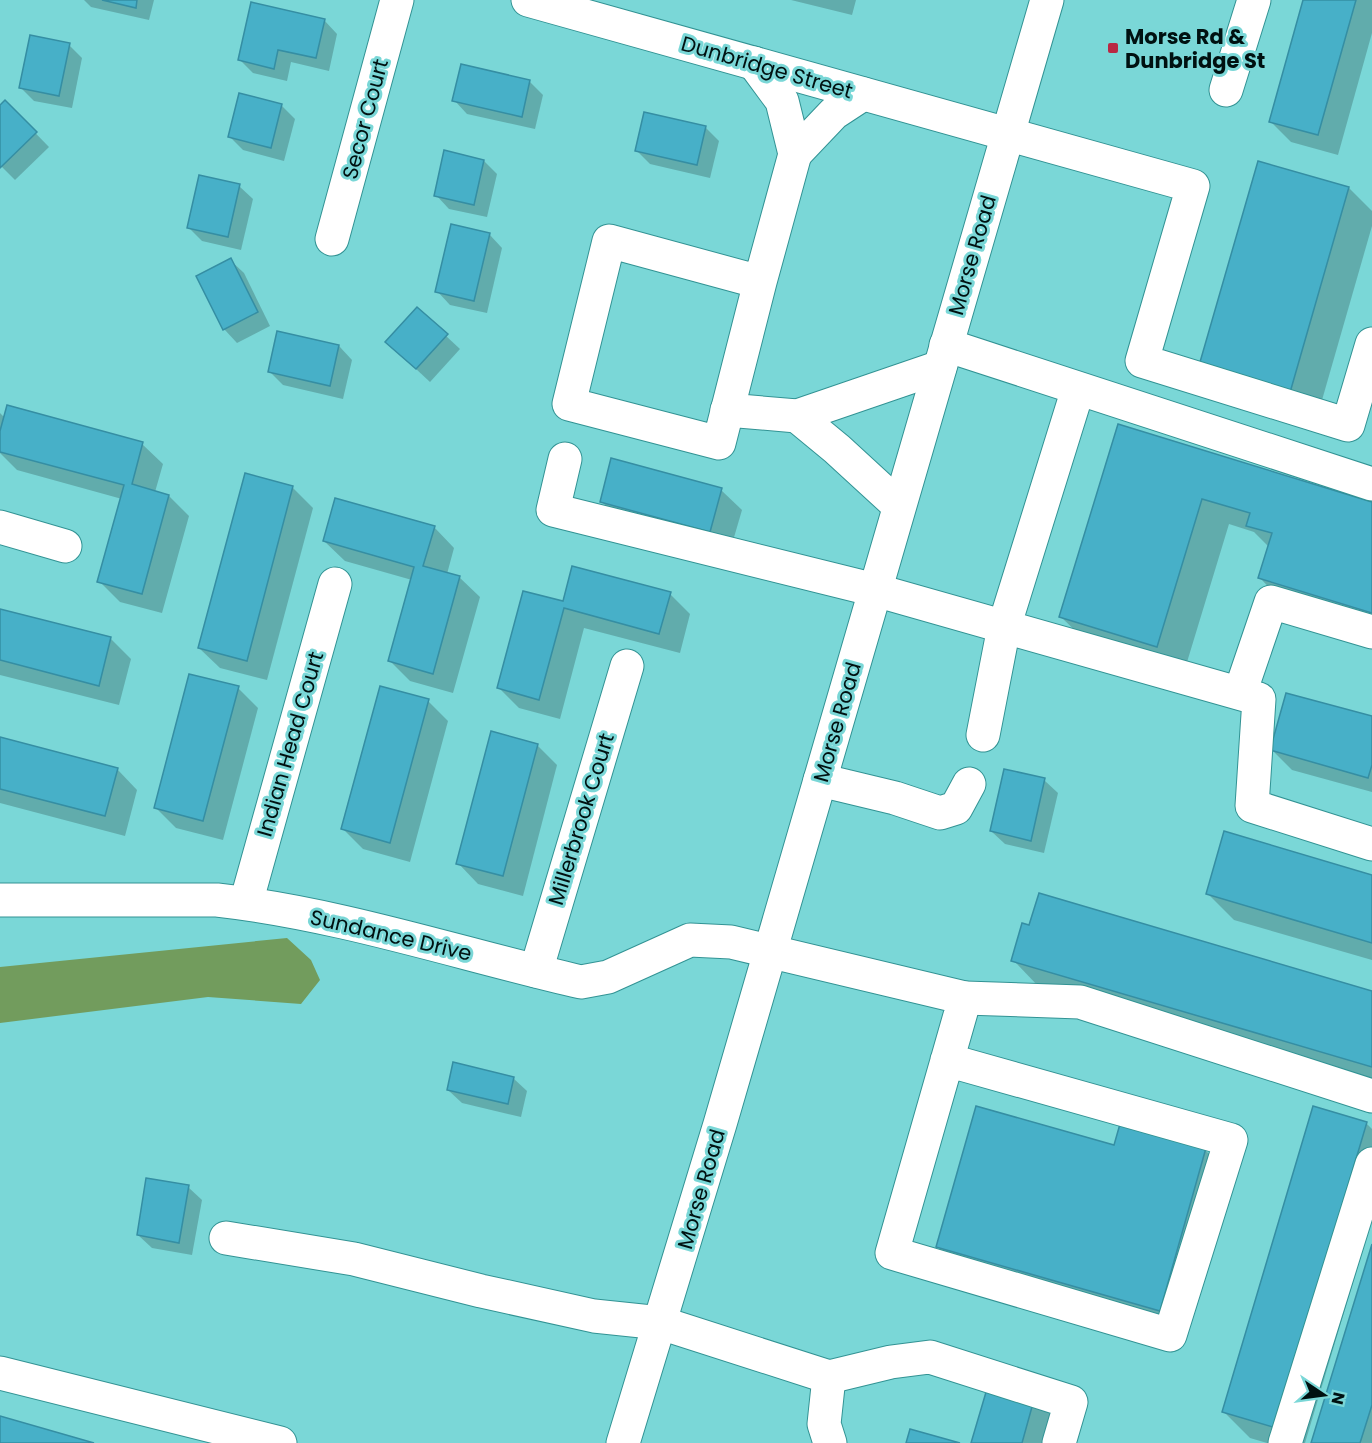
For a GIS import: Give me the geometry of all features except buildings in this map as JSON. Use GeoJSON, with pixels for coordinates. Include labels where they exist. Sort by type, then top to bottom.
{"type":"FeatureCollection","features":[{"type":"Feature","properties":{"kind":"street","name":"Secor Court"},"geometry":{"type":"LineString","coordinates":[[332,239],[397,0]]}},
{"type":"Feature","properties":{"kind":"street","name":"Dunbridge Street"},"geometry":{"type":"LineString","coordinates":[[528,0],[1193,186],[1142,361],[1348,425],[1372,344]]}},
{"type":"Feature","properties":{"kind":"street","name":"Morse Road"},"geometry":{"type":"LineString","coordinates":[[623,1443],[771,952],[1047,0]]}},
{"type":"Feature","properties":{"kind":"street"},"geometry":{"type":"LineString","coordinates":[[1226,90],[1254,0]]}},
{"type":"Feature","properties":{"kind":"street"},"geometry":{"type":"LineString","coordinates":[[754,63],[782,101],[795,154]]}},
{"type":"Feature","properties":{"kind":"street"},"geometry":{"type":"LineString","coordinates":[[748,278],[609,241],[569,404],[712,441],[727,410],[748,278],[795,154],[834,113],[863,94]]}},
{"type":"Feature","properties":{"kind":"street"},"geometry":{"type":"LineString","coordinates":[[727,410],[797,416],[874,388],[943,356],[1078,389],[1372,484]]}},
{"type":"Feature","properties":{"kind":"street"},"geometry":{"type":"LineString","coordinates":[[983,735],[1004,627],[1078,389]]}},
{"type":"Feature","properties":{"kind":"street"},"geometry":{"type":"LineString","coordinates":[[797,416],[899,506]]}},
{"type":"Feature","properties":{"kind":"street"},"geometry":{"type":"LineString","coordinates":[[565,459],[553,510],[875,590],[1259,699],[1252,806],[1372,844]]}},
{"type":"Feature","properties":{"kind":"street"},"geometry":{"type":"LineString","coordinates":[[0,527],[65,546]]}},
{"type":"Feature","properties":{"kind":"street","name":"Indian Head Court"},"geometry":{"type":"LineString","coordinates":[[246,903],[335,584]]}},
{"type":"Feature","properties":{"kind":"street"},"geometry":{"type":"LineString","coordinates":[[1240,693],[1271,602],[1372,632]]}},
{"type":"Feature","properties":{"kind":"street","name":"Millerbrook Court"},"geometry":{"type":"LineString","coordinates":[[536,971],[627,666]]}},
{"type":"Feature","properties":{"kind":"street"},"geometry":{"type":"LineString","coordinates":[[820,780],[895,798],[940,813],[956,808],[969,784]]}},
{"type":"Feature","properties":{"kind":"street","name":"Sundance Drive"},"geometry":{"type":"LineString","coordinates":[[0,900],[217,900],[246,903],[362,926],[581,982],[608,977],[690,940],[731,942],[965,998],[1080,1002],[1372,1096]]}},
{"type":"Feature","properties":{"kind":"street"},"geometry":{"type":"LineString","coordinates":[[947,1060],[1231,1140],[1170,1335],[892,1252],[947,1060],[965,998]]}},
{"type":"Feature","properties":{"kind":"street"},"geometry":{"type":"LineString","coordinates":[[1285,1443],[1372,1164]]}},
{"type":"Feature","properties":{"kind":"street"},"geometry":{"type":"LineString","coordinates":[[226,1238],[354,1259],[594,1316],[661,1323],[829,1377],[891,1362],[930,1357],[1071,1402],[1059,1443]]}},
{"type":"Feature","properties":{"kind":"street"},"geometry":{"type":"LineString","coordinates":[[0,1373],[280,1443]]}},
{"type":"Feature","properties":{"kind":"street"},"geometry":{"type":"LineString","coordinates":[[829,1377],[824,1424],[830,1443]]}},
{"type":"Feature","properties":{"kind":"green space"},"geometry":{"type":"Polygon","coordinates":[[[287,938],[311,960],[320,980],[301,1004],[208,997],[0,1023],[0,967],[287,938]]]}},
{"type":"Feature","properties":{"kind":"place","name":"Morse Rd & Dunbridge St"},"geometry":{"type":"Point","coordinates":[1113,48]}}]}
